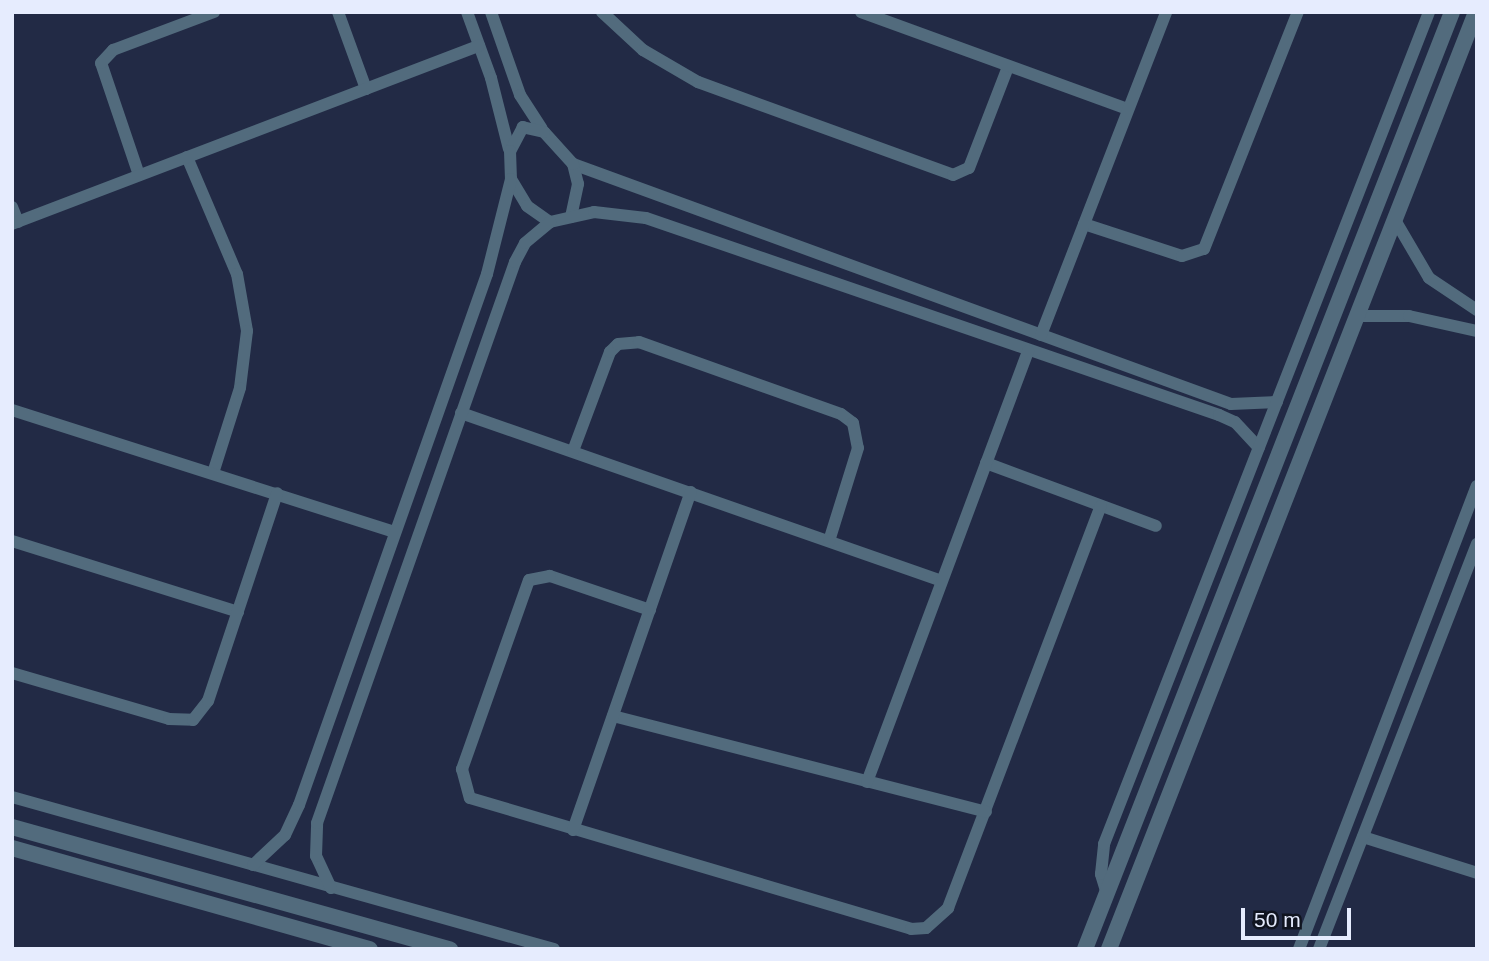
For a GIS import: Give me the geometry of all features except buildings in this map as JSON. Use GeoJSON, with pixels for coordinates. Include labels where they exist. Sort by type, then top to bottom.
{"type":"FeatureCollection","features":[{"type":"Feature","properties":{"kind":"street"},"geometry":{"type":"LineString","coordinates":[[139,175],[101,63],[113,50],[214,12]]}},
{"type":"Feature","properties":{"kind":"street"},"geometry":{"type":"LineString","coordinates":[[338,12],[366,89]]}},
{"type":"Feature","properties":{"kind":"street"},"geometry":{"type":"LineString","coordinates":[[253,865],[274,847],[293,820],[392,531],[486,274],[511,179],[510,151],[467,12]]}},
{"type":"Feature","properties":{"kind":"street"},"geometry":{"type":"LineString","coordinates":[[492,12],[520,95],[544,132],[573,164],[1231,404],[1277,402]]}},
{"type":"Feature","properties":{"kind":"street"},"geometry":{"type":"LineString","coordinates":[[602,12],[643,50],[698,82],[953,175],[969,168],[1008,66]]}},
{"type":"Feature","properties":{"kind":"street"},"geometry":{"type":"LineString","coordinates":[[860,12],[1128,109]]}},
{"type":"Feature","properties":{"kind":"street"},"geometry":{"type":"LineString","coordinates":[[1041,335],[1166,12]]}},
{"type":"Feature","properties":{"kind":"street"},"geometry":{"type":"LineString","coordinates":[[1084,224],[1182,256],[1204,249],[1298,12]]}},
{"type":"Feature","properties":{"kind":"street"},"geometry":{"type":"LineString","coordinates":[[1107,894],[1101,874],[1104,844],[1429,12]]}},
{"type":"Feature","properties":{"kind":"street"},"geometry":{"type":"LineString","coordinates":[[1086,949],[1451,12]]}},
{"type":"Feature","properties":{"kind":"street"},"geometry":{"type":"LineString","coordinates":[[1109,949],[1476,12]]}},
{"type":"Feature","properties":{"kind":"street"},"geometry":{"type":"LineString","coordinates":[[12,207],[15,223],[479,46]]}},
{"type":"Feature","properties":{"kind":"street"},"geometry":{"type":"LineString","coordinates":[[510,151],[523,127],[544,132]]}},
{"type":"Feature","properties":{"kind":"street"},"geometry":{"type":"LineString","coordinates":[[187,157],[237,274],[247,331],[240,388],[213,473]]}},
{"type":"Feature","properties":{"kind":"street"},"geometry":{"type":"LineString","coordinates":[[571,217],[578,184],[573,164]]}},
{"type":"Feature","properties":{"kind":"street"},"geometry":{"type":"LineString","coordinates":[[511,179],[527,206],[550,222]]}},
{"type":"Feature","properties":{"kind":"street"},"geometry":{"type":"LineString","coordinates":[[331,888],[316,856],[317,823],[519,252],[550,222],[612,212],[646,218],[1219,415],[1241,428],[1259,448]]}},
{"type":"Feature","properties":{"kind":"street"},"geometry":{"type":"LineString","coordinates":[[1395,220],[1429,278],[1477,310]]}},
{"type":"Feature","properties":{"kind":"street"},"geometry":{"type":"LineString","coordinates":[[1358,316],[1409,316],[1477,331]]}},
{"type":"Feature","properties":{"kind":"street"},"geometry":{"type":"LineString","coordinates":[[573,452],[610,352],[618,344],[639,342],[841,414],[853,423],[858,448],[829,541]]}},
{"type":"Feature","properties":{"kind":"street"},"geometry":{"type":"LineString","coordinates":[[867,782],[1028,351]]}},
{"type":"Feature","properties":{"kind":"street"},"geometry":{"type":"LineString","coordinates":[[12,410],[392,531]]}},
{"type":"Feature","properties":{"kind":"street"},"geometry":{"type":"LineString","coordinates":[[461,414],[942,581]]}},
{"type":"Feature","properties":{"kind":"street"},"geometry":{"type":"LineString","coordinates":[[986,463],[1156,526]]}},
{"type":"Feature","properties":{"kind":"street"},"geometry":{"type":"LineString","coordinates":[[1298,949],[1477,486]]}},
{"type":"Feature","properties":{"kind":"street"},"geometry":{"type":"LineString","coordinates":[[573,830],[691,492]]}},
{"type":"Feature","properties":{"kind":"street"},"geometry":{"type":"LineString","coordinates":[[12,673],[181,722],[193,720],[208,701],[277,494]]}},
{"type":"Feature","properties":{"kind":"street"},"geometry":{"type":"LineString","coordinates":[[650,610],[539,575],[529,580],[461,779],[478,804],[911,929],[926,928],[948,908],[1101,506]]}},
{"type":"Feature","properties":{"kind":"street"},"geometry":{"type":"LineString","coordinates":[[12,541],[239,612]]}},
{"type":"Feature","properties":{"kind":"street"},"geometry":{"type":"LineString","coordinates":[[1320,949],[1477,544]]}},
{"type":"Feature","properties":{"kind":"street"},"geometry":{"type":"LineString","coordinates":[[612,716],[986,812]]}},
{"type":"Feature","properties":{"kind":"street"},"geometry":{"type":"LineString","coordinates":[[12,797],[554,949]]}},
{"type":"Feature","properties":{"kind":"street"},"geometry":{"type":"LineString","coordinates":[[12,827],[450,949]]}},
{"type":"Feature","properties":{"kind":"street"},"geometry":{"type":"LineString","coordinates":[[1363,838],[1477,873]]}},
{"type":"Feature","properties":{"kind":"street"},"geometry":{"type":"LineString","coordinates":[[12,848],[370,949]]}}]}
